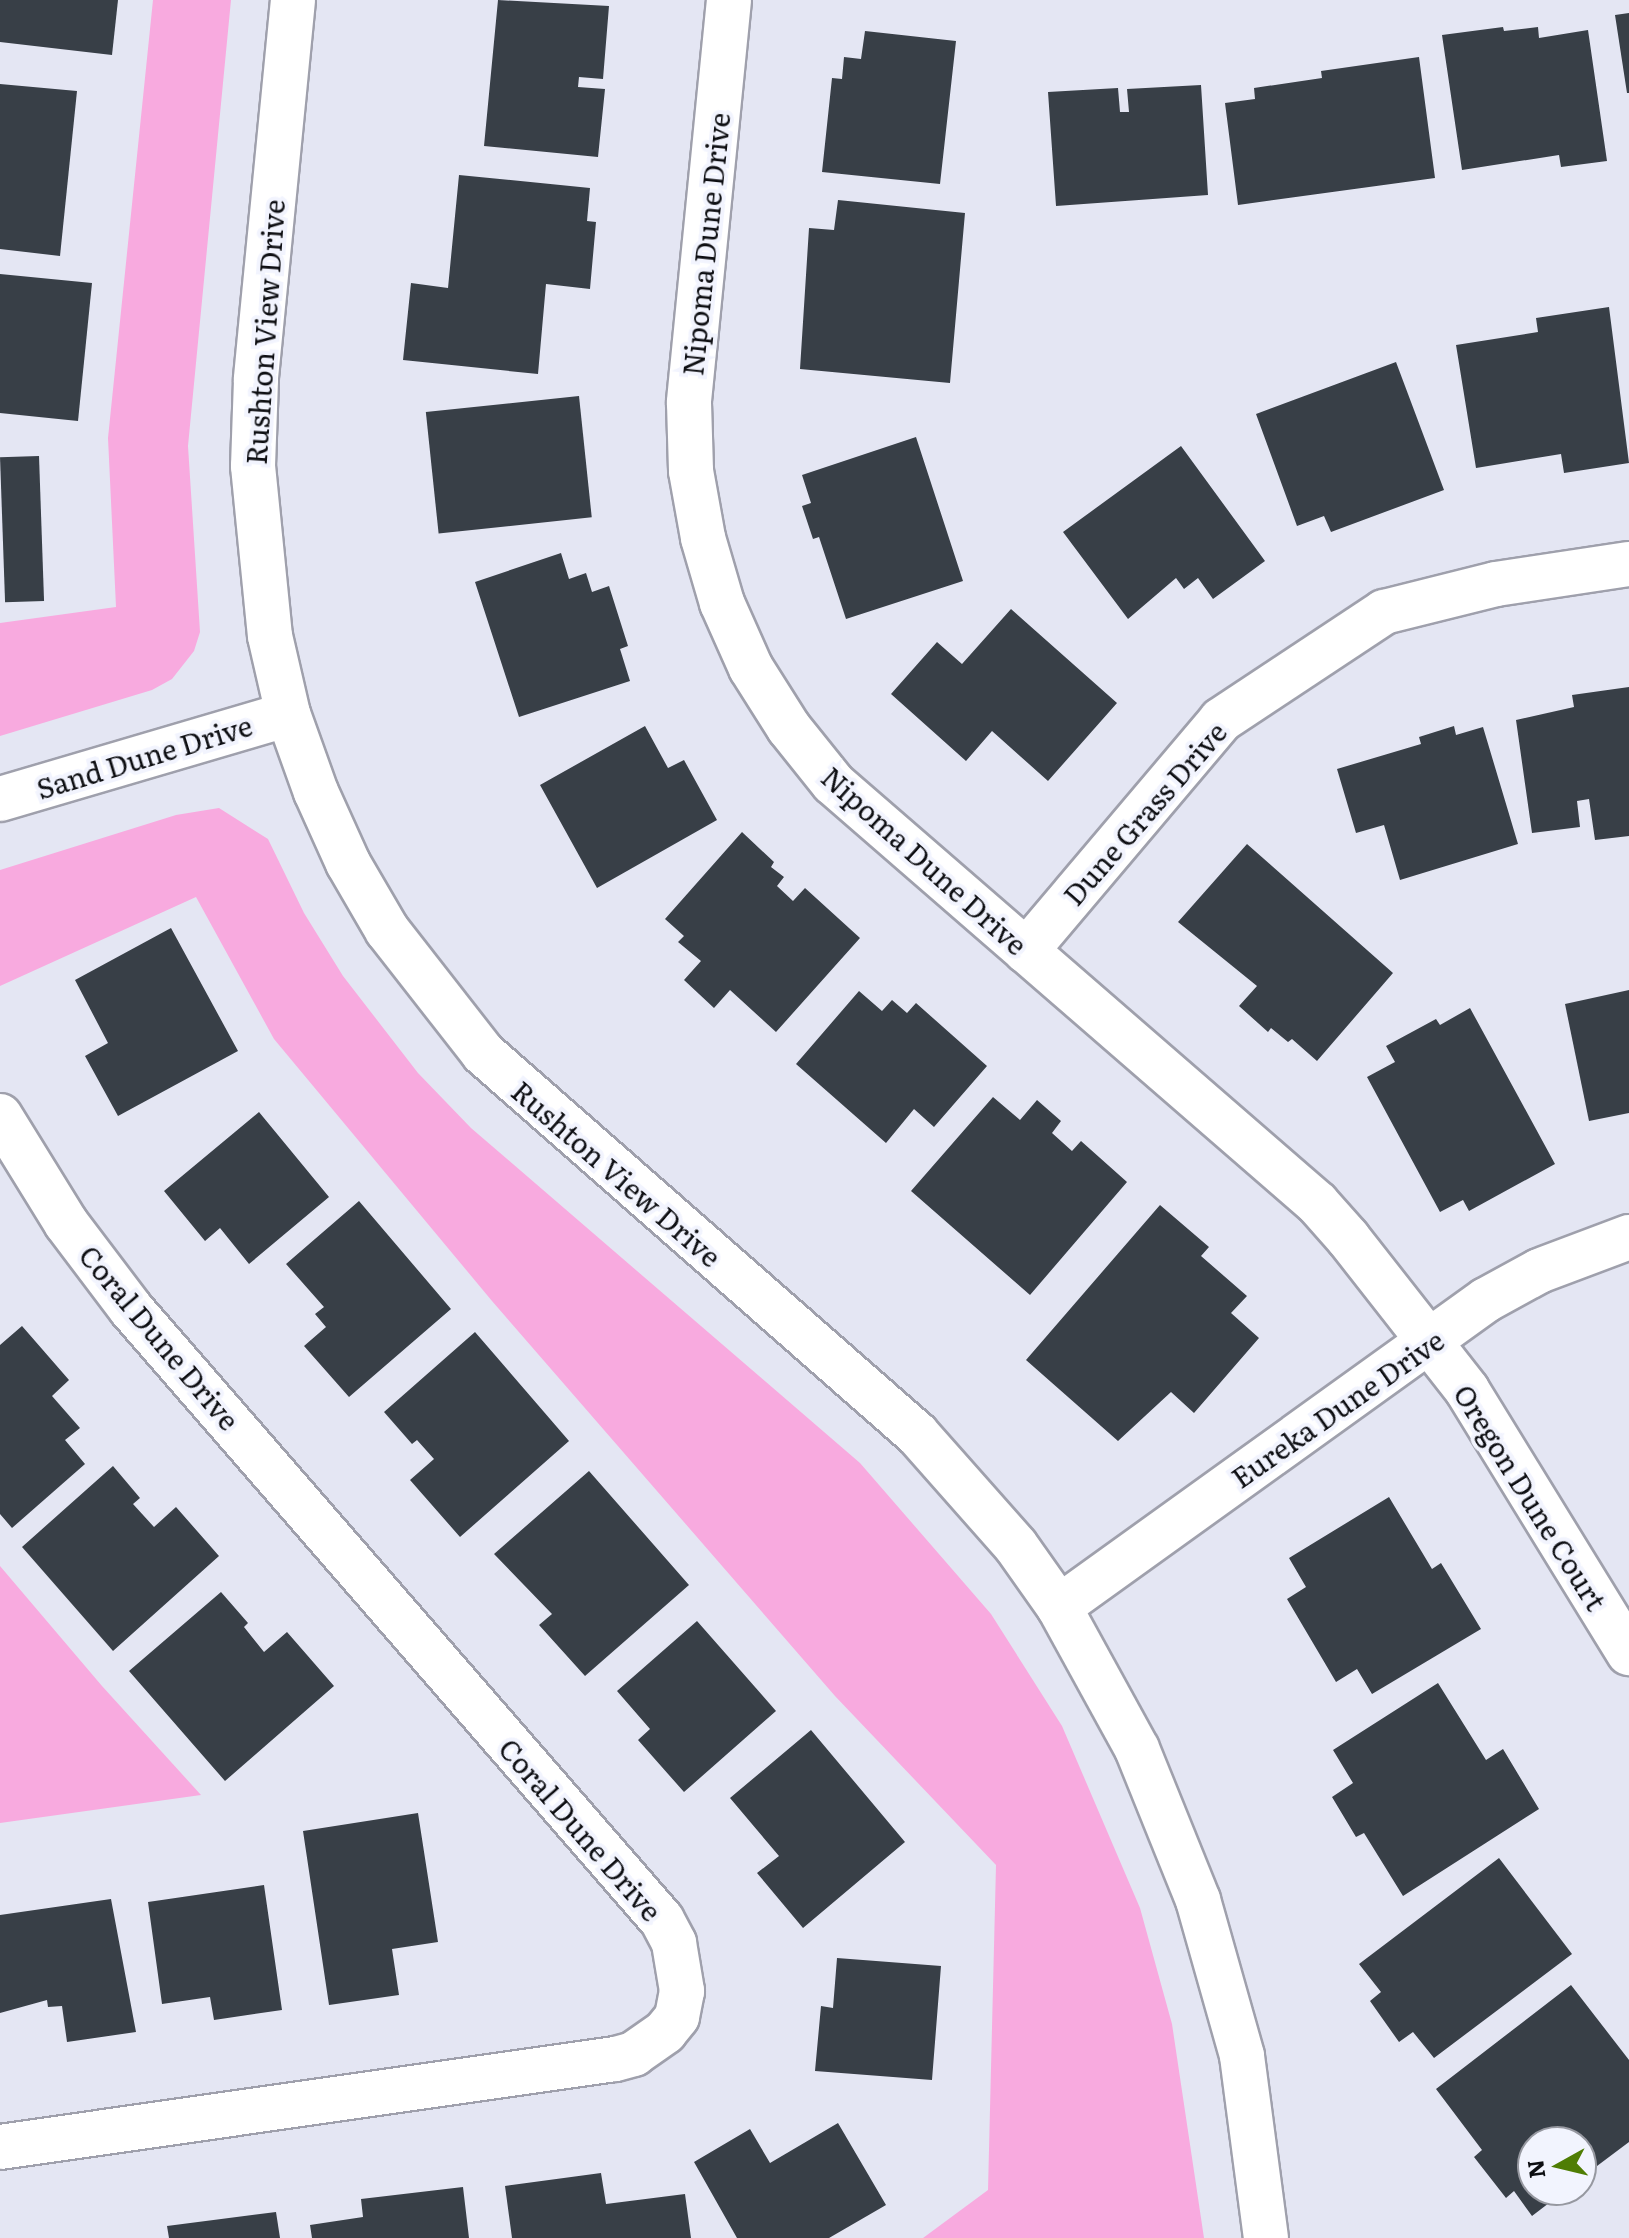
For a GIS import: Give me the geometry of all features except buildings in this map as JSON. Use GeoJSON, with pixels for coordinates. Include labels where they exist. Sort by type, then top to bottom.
{"type":"FeatureCollection","features":[{"type":"Feature","properties":{"kind":"street","name":"Rushton View Drive"},"geometry":{"type":"LineString","coordinates":[[293,0],[256,380],[253,466],[258,552],[288,714],[348,863],[432,994],[483,1053],[917,1434],[1016,1546],[1059,1607],[1137,1749],[1198,1900],[1242,2056],[1266,2238]]}},
{"type":"Feature","properties":{"kind":"street","name":"Nipoma Dune Drive"},"geometry":{"type":"LineString","coordinates":[[729,0],[689,403],[691,471],[703,538],[722,603],[759,680],[833,783],[1317,1203],[1430,1342]]}},
{"type":"Feature","properties":{"kind":"street","name":"Dune Grass Drive"},"geometry":{"type":"LineString","coordinates":[[1026,951],[1221,720],[1384,612],[1496,584],[1629,564]]}},
{"type":"Feature","properties":{"kind":"street","name":"Sand Dune Drive"},"geometry":{"type":"LineString","coordinates":[[0,799],[288,714]]}},
{"type":"Feature","properties":{"kind":"street","name":"Coral Dune Drive"},"geometry":{"type":"LineString","coordinates":[[0,1116],[66,1223],[131,1309],[662,1920],[674,1943],[682,1991],[677,2017],[665,2032],[634,2054],[615,2059],[0,2147]]}},
{"type":"Feature","properties":{"kind":"street","name":"Eureka Dune Drive"},"geometry":{"type":"LineString","coordinates":[[1059,1607],[1486,1300],[1539,1271],[1629,1237]]}},
{"type":"Feature","properties":{"kind":"street","name":"Oregon Dune Court"},"geometry":{"type":"LineString","coordinates":[[1430,1342],[1467,1390],[1629,1653]]}},
{"type":"Feature","properties":{"kind":"shaded area"},"geometry":{"type":"Polygon","coordinates":[[[153,0],[231,0],[188,446],[200,632],[194,651],[172,679],[152,690],[0,736],[0,623],[116,607],[108,438],[153,0]]]}},
{"type":"Feature","properties":{"kind":"shaded area"},"geometry":{"type":"Polygon","coordinates":[[[219,808],[268,839],[304,913],[343,976],[418,1073],[471,1128],[860,1463],[991,1614],[1062,1726],[1140,1908],[1172,2024],[1204,2238],[923,2238],[988,2190],[996,1865],[835,1696],[492,1301],[274,1039],[196,897],[0,986],[0,870],[176,815],[219,808]]]}},
{"type":"Feature","properties":{"kind":"shaded area"},"geometry":{"type":"Polygon","coordinates":[[[0,1566],[102,1686],[201,1795],[0,1823],[0,1566]]]}}]}
